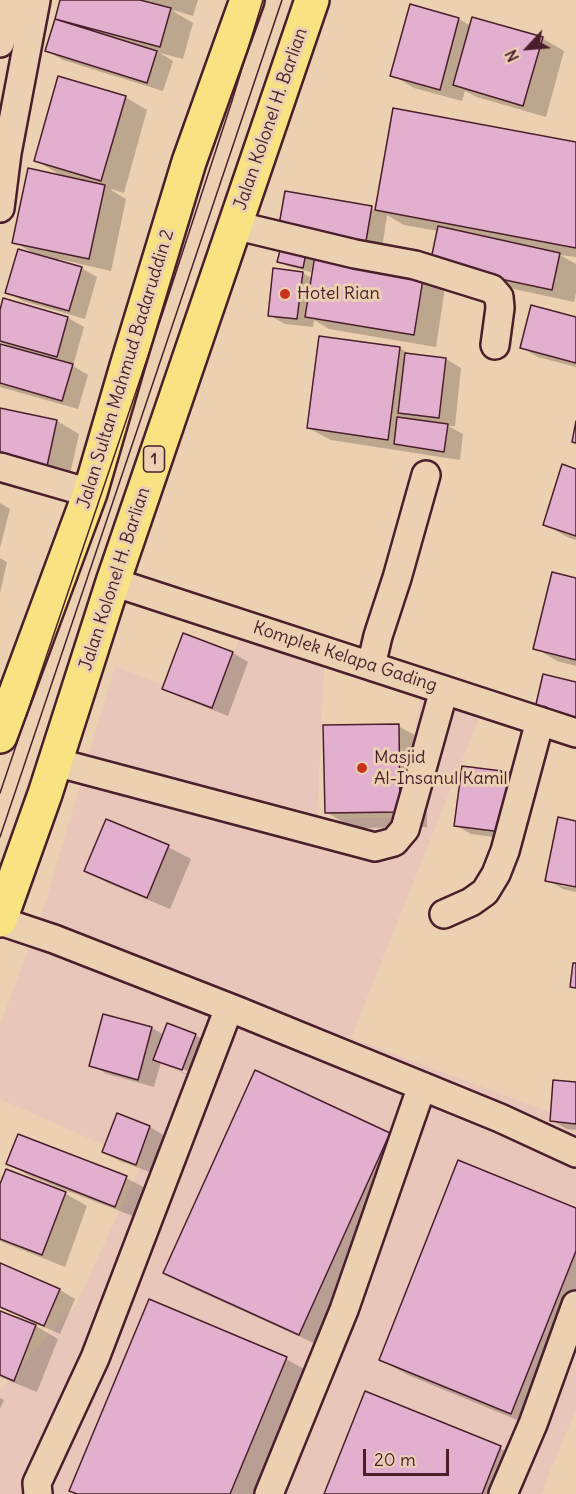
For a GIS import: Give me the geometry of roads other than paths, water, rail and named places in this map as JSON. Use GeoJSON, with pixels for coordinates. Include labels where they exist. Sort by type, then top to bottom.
{"type":"FeatureCollection","features":[{"type":"Feature","properties":{"kind":"highway","name":"Jalan Sultan Mahmud Badaruddin 2"},"geometry":{"type":"LineString","coordinates":[[0,736],[90,493],[189,162],[247,0]]}},
{"type":"Feature","properties":{"kind":"highway","name":"Jalan Kolonel H. Barlian"},"geometry":{"type":"LineString","coordinates":[[0,920],[56,762],[113,582],[312,0]]}},
{"type":"Feature","properties":{"kind":"street"},"geometry":{"type":"LineString","coordinates":[[0,43],[12,0]]}},
{"type":"Feature","properties":{"kind":"street"},"geometry":{"type":"LineString","coordinates":[[0,208],[3,151],[36,0]]}},
{"type":"Feature","properties":{"kind":"street"},"geometry":{"type":"LineString","coordinates":[[234,225],[355,254],[415,265],[492,289],[499,297],[500,308],[495,345]]}},
{"type":"Feature","properties":{"kind":"street"},"geometry":{"type":"LineString","coordinates":[[0,467],[90,493]]}},
{"type":"Feature","properties":{"kind":"street"},"geometry":{"type":"LineString","coordinates":[[371,666],[426,475]]}},
{"type":"Feature","properties":{"kind":"street","name":"Komplek Kelapa Gading"},"geometry":{"type":"LineString","coordinates":[[113,582],[576,733]]}},
{"type":"Feature","properties":{"kind":"street"},"geometry":{"type":"LineString","coordinates":[[56,762],[375,847],[394,842],[405,829],[444,690]]}},
{"type":"Feature","properties":{"kind":"street"},"geometry":{"type":"LineString","coordinates":[[444,914],[471,902],[485,892],[496,874],[505,851],[540,721]]}},
{"type":"Feature","properties":{"kind":"street"},"geometry":{"type":"LineString","coordinates":[[0,920],[54,939],[422,1086],[576,1153]]}},
{"type":"Feature","properties":{"kind":"street"},"geometry":{"type":"LineString","coordinates":[[38,1494],[37,1483],[94,1358],[229,1008]]}},
{"type":"Feature","properties":{"kind":"street"},"geometry":{"type":"LineString","coordinates":[[269,1494],[344,1310],[422,1086]]}},
{"type":"Feature","properties":{"kind":"street"},"geometry":{"type":"LineString","coordinates":[[503,1494],[533,1424],[576,1305]]}},
{"type":"Feature","properties":{"kind":"tram line"},"geometry":{"type":"LineString","coordinates":[[0,793],[165,306],[263,0]]}},
{"type":"Feature","properties":{"kind":"tram line"},"geometry":{"type":"LineString","coordinates":[[0,837],[282,0]]}},
{"type":"Feature","properties":{"kind":"place","name":"Hotel Rian"},"geometry":{"type":"Point","coordinates":[285,294]}},
{"type":"Feature","properties":{"kind":"place","name":"Masjid Al-Insanul Kamil"},"geometry":{"type":"Point","coordinates":[362,768]}}]}
